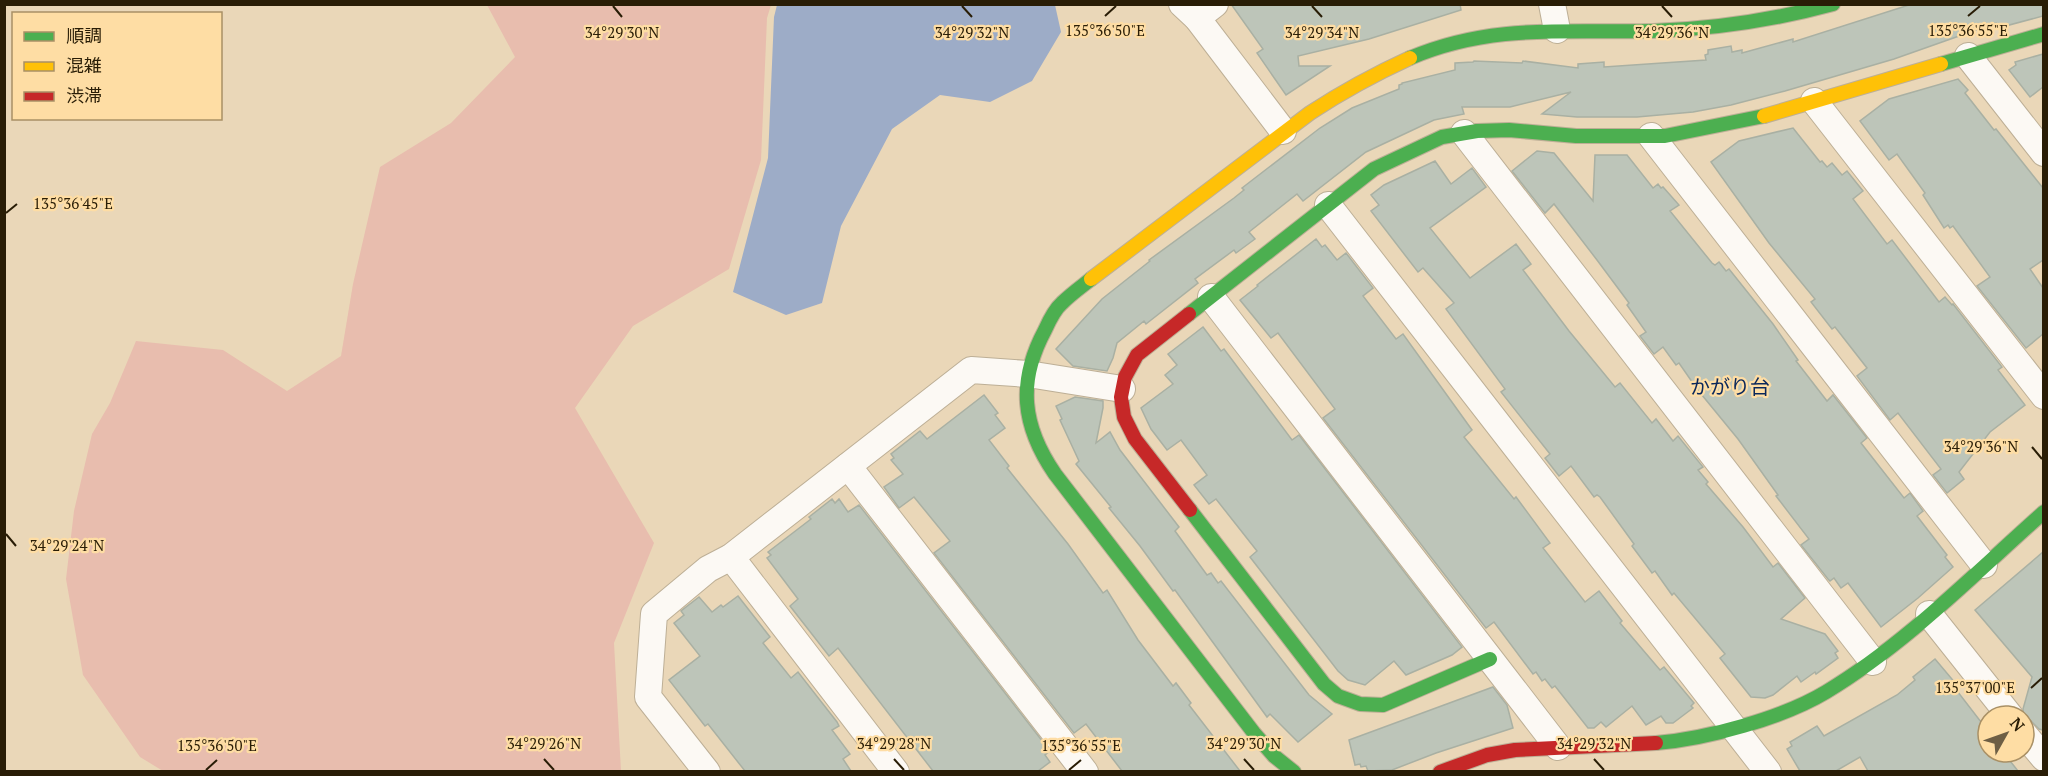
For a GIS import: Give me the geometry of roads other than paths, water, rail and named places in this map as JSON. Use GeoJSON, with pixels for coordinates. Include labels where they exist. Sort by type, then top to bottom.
{"type":"FeatureCollection","features":[{"type":"Feature","properties":{"kind":"street"},"geometry":{"type":"LineString","coordinates":[[1552,4],[1557,30]]}},
{"type":"Feature","properties":{"kind":"street"},"geometry":{"type":"LineString","coordinates":[[1294,771],[1274,756],[1254,733],[1055,474],[1037,445],[1028,414],[1025,387],[1030,359],[1042,332],[1060,304],[1283,131],[1325,102],[1363,79],[1441,46],[1503,34],[1557,30],[1650,31],[1756,23],[1833,4]]}},
{"type":"Feature","properties":{"kind":"street"},"geometry":{"type":"LineString","coordinates":[[1198,9],[1283,131]]}},
{"type":"Feature","properties":{"kind":"street"},"geometry":{"type":"LineString","coordinates":[[1490,659],[1383,705],[1360,704],[1338,696],[1324,684],[1135,439],[1123,420],[1120,399],[1125,373],[1137,355],[1383,165],[1442,137],[1509,130],[1576,136],[1665,136],[1735,123],[2043,34]]}},
{"type":"Feature","properties":{"kind":"street"},"geometry":{"type":"LineString","coordinates":[[1968,56],[2043,153]]}},
{"type":"Feature","properties":{"kind":"street"},"geometry":{"type":"LineString","coordinates":[[1814,101],[2043,396]]}},
{"type":"Feature","properties":{"kind":"street"},"geometry":{"type":"LineString","coordinates":[[1464,133],[1873,662]]}},
{"type":"Feature","properties":{"kind":"street"},"geometry":{"type":"LineString","coordinates":[[1651,136],[1984,565]]}},
{"type":"Feature","properties":{"kind":"street"},"geometry":{"type":"LineString","coordinates":[[1329,205],[1768,771]]}},
{"type":"Feature","properties":{"kind":"street"},"geometry":{"type":"LineString","coordinates":[[1211,297],[1558,747]]}},
{"type":"Feature","properties":{"kind":"street"},"geometry":{"type":"LineString","coordinates":[[707,771],[648,697],[654,614],[708,569],[731,557],[971,370],[1028,374],[1122,389]]}},
{"type":"Feature","properties":{"kind":"street"},"geometry":{"type":"LineString","coordinates":[[848,466],[1085,771]]}},
{"type":"Feature","properties":{"kind":"street"},"geometry":{"type":"LineString","coordinates":[[1440,771],[1487,755],[1515,750],[1678,741],[1762,720],[1824,693],[1873,662],[2043,512]]}},
{"type":"Feature","properties":{"kind":"street"},"geometry":{"type":"LineString","coordinates":[[731,557],[896,771]]}},
{"type":"Feature","properties":{"kind":"street"},"geometry":{"type":"LineString","coordinates":[[1929,614],[2000,704]]}},
{"type":"Feature","properties":{"kind":"street"},"geometry":{"type":"LineString","coordinates":[[2038,771],[2043,766]]}},
{"type":"Feature","properties":{"kind":"water"},"geometry":{"type":"Polygon","coordinates":[[[777,5],[1055,5],[1061,32],[1032,81],[990,102],[940,95],[892,129],[841,226],[822,303],[786,315],[733,292],[768,158],[774,17],[777,5]]]}},
{"type":"Feature","properties":{"kind":"district","name":"かがり台"},"geometry":{"type":"Point","coordinates":[1730,386]}}]}
